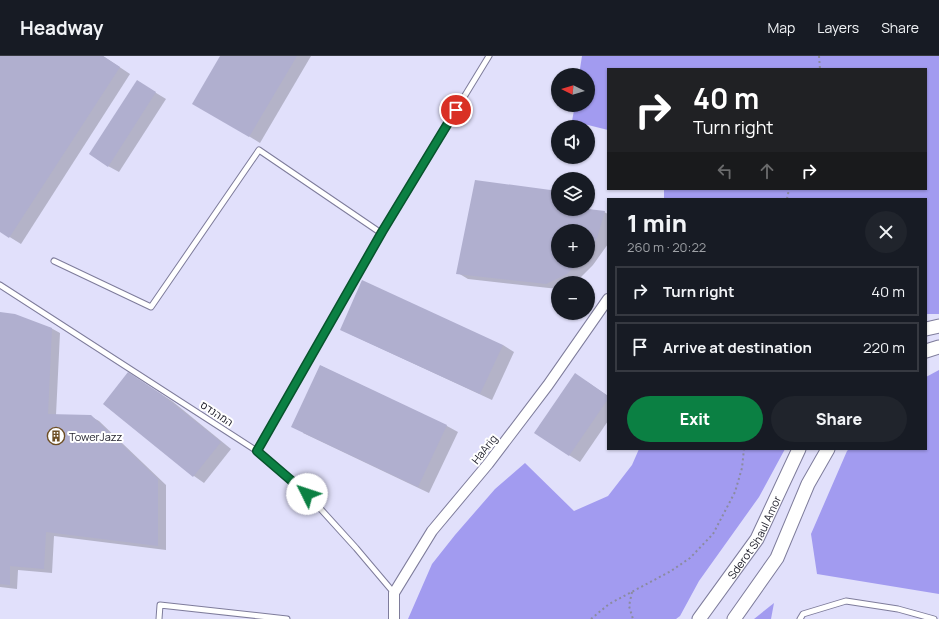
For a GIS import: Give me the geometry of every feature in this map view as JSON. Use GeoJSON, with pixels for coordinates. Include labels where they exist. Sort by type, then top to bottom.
{"type":"FeatureCollection","features":[{"type":"Feature","properties":{"kind":"street","name":"HaArig"},"geometry":{"type":"LineString","coordinates":[[394,593],[432,531],[488,464],[548,385],[607,301]]}},
{"type":"Feature","properties":{"kind":"street"},"geometry":{"type":"LineString","coordinates":[[927,329],[939,326]]}},
{"type":"Feature","properties":{"kind":"street"},"geometry":{"type":"LineString","coordinates":[[927,351],[939,347]]}},
{"type":"Feature","properties":{"kind":"street","name":"Sderot Shaul Amor"},"geometry":{"type":"LineString","coordinates":[[699,619],[756,539],[799,450]]}},
{"type":"Feature","properties":{"kind":"street"},"geometry":{"type":"LineString","coordinates":[[734,619],[777,558],[808,484],[827,450]]}},
{"type":"Feature","properties":{"kind":"street"},"geometry":{"type":"LineString","coordinates":[[394,593],[394,619]]}},
{"type":"Feature","properties":{"kind":"lane"},"geometry":{"type":"LineString","coordinates":[[257,451],[382,232],[488,56]]}},
{"type":"Feature","properties":{"kind":"lane"},"geometry":{"type":"LineString","coordinates":[[54,261],[151,307],[259,150],[382,232]]}},
{"type":"Feature","properties":{"kind":"lane","name":"המהנדס"},"geometry":{"type":"LineString","coordinates":[[0,285],[257,451],[307,494],[394,593]]}},
{"type":"Feature","properties":{"kind":"lane"},"geometry":{"type":"LineString","coordinates":[[800,619],[803,614],[846,601],[898,610],[934,619]]}},
{"type":"Feature","properties":{"kind":"lane"},"geometry":{"type":"LineString","coordinates":[[159,619],[160,605],[287,619]]}},
{"type":"Feature","properties":{"kind":"path"},"geometry":{"type":"LineString","coordinates":[[819,56],[820,68]]}},
{"type":"Feature","properties":{"kind":"path"},"geometry":{"type":"LineString","coordinates":[[591,619],[609,604],[671,571],[690,558],[713,534],[735,492],[742,468],[744,450]]}},
{"type":"Feature","properties":{"kind":"path"},"geometry":{"type":"LineString","coordinates":[[632,592],[629,606],[633,619]]}},
{"type":"Feature","properties":{"kind":"shaded area"},"geometry":{"type":"Polygon","coordinates":[[[582,56],[939,56],[939,314],[927,314],[927,198],[664,198],[664,190],[927,190],[927,68],[607,68],[607,130],[595,127],[595,120],[572,120],[574,112],[595,112],[595,68],[580,68],[582,56]]]}},
{"type":"Feature","properties":{"kind":"shaded area"},"geometry":{"type":"Polygon","coordinates":[[[939,370],[939,594],[817,574],[811,534],[847,451],[927,450],[927,376],[939,370]]]}},
{"type":"Feature","properties":{"kind":"shaded area"},"geometry":{"type":"Polygon","coordinates":[[[639,450],[784,450],[759,497],[699,581],[680,616],[676,619],[408,619],[432,564],[495,489],[525,463],[574,511],[608,496],[632,465],[639,450]]]}},
{"type":"Feature","properties":{"kind":"shaded area"},"geometry":{"type":"Polygon","coordinates":[[[774,603],[771,619],[754,619],[774,603]]]}},
{"type":"Feature","properties":{"kind":"building"},"geometry":{"type":"Polygon","coordinates":[[[0,56],[103,56],[120,67],[9,238],[0,232],[0,56]]]}},
{"type":"Feature","properties":{"kind":"building"},"geometry":{"type":"Polygon","coordinates":[[[220,56],[297,56],[249,137],[192,104],[220,56]]]}},
{"type":"Feature","properties":{"kind":"building"},"geometry":{"type":"Polygon","coordinates":[[[137,80],[156,92],[108,167],[89,154],[137,80]]]}},
{"type":"Feature","properties":{"kind":"building"},"geometry":{"type":"Polygon","coordinates":[[[475,180],[551,190],[551,216],[595,216],[595,210],[605,211],[595,241],[595,224],[551,224],[551,268],[573,268],[563,276],[551,276],[551,282],[546,284],[456,274],[475,180]]]}},
{"type":"Feature","properties":{"kind":"building"},"geometry":{"type":"Polygon","coordinates":[[[362,280],[503,345],[480,394],[340,330],[362,280]]]}},
{"type":"Feature","properties":{"kind":"building","name":"TowerJazz"},"geometry":{"type":"Polygon","coordinates":[[[0,312],[15,314],[52,328],[48,414],[91,415],[158,479],[158,546],[46,532],[44,569],[10,566],[10,585],[0,584],[0,312]]]}},
{"type":"Feature","properties":{"kind":"building"},"geometry":{"type":"Polygon","coordinates":[[[320,365],[447,425],[418,487],[291,427],[320,365]]]}},
{"type":"Feature","properties":{"kind":"building"},"geometry":{"type":"Polygon","coordinates":[[[128,372],[161,394],[221,442],[193,477],[103,404],[128,372]]]}},
{"type":"Feature","properties":{"kind":"building"},"geometry":{"type":"Polygon","coordinates":[[[575,373],[607,395],[607,400],[569,456],[534,433],[575,373]]]}},
{"type":"Feature","properties":{"kind":"place","name":"TowerJazz"},"geometry":{"type":"Point","coordinates":[56,436]}},
{"type":"Feature","properties":{"kind":"route"},"geometry":{"type":"LineString","coordinates":[[307,494],[257,451],[382,232],[456,110]]}}]}
